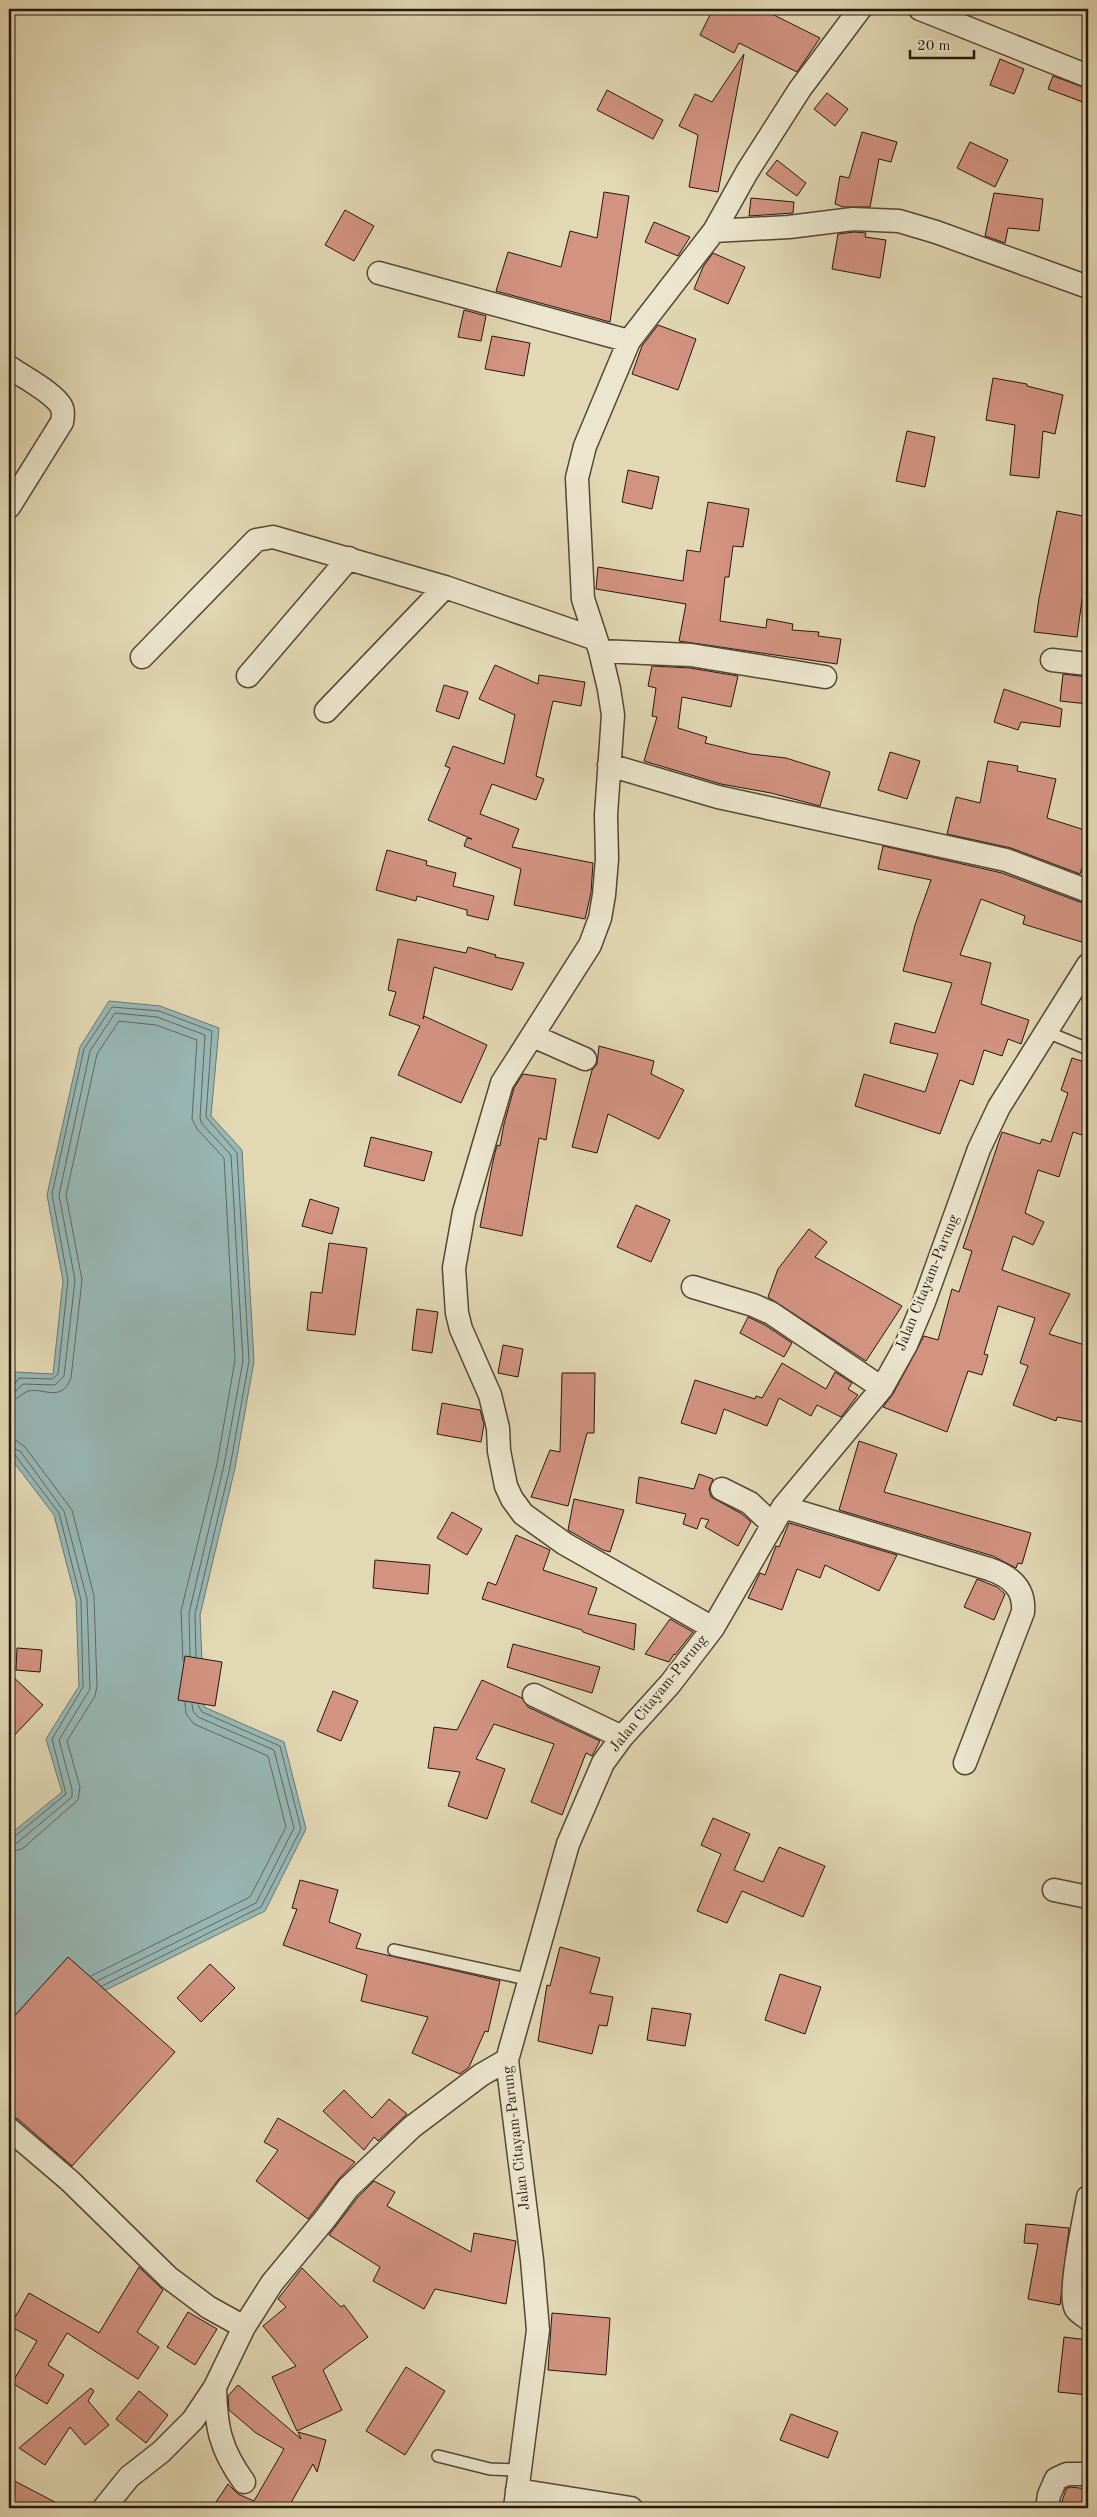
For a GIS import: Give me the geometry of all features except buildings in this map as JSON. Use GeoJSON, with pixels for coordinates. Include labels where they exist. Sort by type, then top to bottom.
{"type":"FeatureCollection","features":[{"type":"Feature","properties":{"kind":"street"},"geometry":{"type":"LineString","coordinates":[[713,1628],[565,1544],[523,1514],[512,1499],[506,1486],[499,1451],[498,1428],[490,1395],[461,1329],[457,1313],[454,1268],[464,1212],[502,1083],[590,945],[600,918],[607,860],[606,815],[613,715],[598,645],[583,599],[577,478],[585,446],[629,341],[714,231],[747,172],[800,89],[860,9]]}},
{"type":"Feature","properties":{"kind":"street"},"geometry":{"type":"LineString","coordinates":[[920,9],[1088,76]]}},
{"type":"Feature","properties":{"kind":"street"},"geometry":{"type":"LineString","coordinates":[[714,231],[789,227],[853,219],[898,221],[936,232],[1088,287]]}},
{"type":"Feature","properties":{"kind":"street"},"geometry":{"type":"LineString","coordinates":[[380,272],[629,341]]}},
{"type":"Feature","properties":{"kind":"street"},"geometry":{"type":"LineString","coordinates":[[9,368],[54,398],[62,407],[63,413],[62,422],[12,496]]}},
{"type":"Feature","properties":{"kind":"street"},"geometry":{"type":"LineString","coordinates":[[142,658],[256,540],[273,537],[284,538],[445,587],[598,645],[691,655],[825,677]]}},
{"type":"Feature","properties":{"kind":"street"},"geometry":{"type":"LineString","coordinates":[[248,676],[349,558]]}},
{"type":"Feature","properties":{"kind":"street"},"geometry":{"type":"LineString","coordinates":[[326,711],[445,587]]}},
{"type":"Feature","properties":{"kind":"street"},"geometry":{"type":"LineString","coordinates":[[1052,660],[1088,664]]}},
{"type":"Feature","properties":{"kind":"street"},"geometry":{"type":"LineString","coordinates":[[610,765],[718,797],[1006,860],[1088,891]]}},
{"type":"Feature","properties":{"kind":"street","name":"Jalan Citayam-Parung"},"geometry":{"type":"LineString","coordinates":[[517,2489],[538,2330],[532,2260],[507,2060],[568,1844],[591,1786],[603,1763],[622,1737],[670,1684],[713,1628],[778,1516],[882,1388],[906,1345],[924,1302],[979,1149],[995,1116],[1088,966]]}},
{"type":"Feature","properties":{"kind":"street"},"geometry":{"type":"LineString","coordinates":[[533,1036],[585,1059]]}},
{"type":"Feature","properties":{"kind":"street"},"geometry":{"type":"LineString","coordinates":[[694,1287],[754,1304],[771,1313],[882,1388]]}},
{"type":"Feature","properties":{"kind":"street"},"geometry":{"type":"LineString","coordinates":[[722,1489],[778,1516],[1004,1574],[1020,1589],[1024,1601],[1022,1612],[965,1762]]}},
{"type":"Feature","properties":{"kind":"street"},"geometry":{"type":"LineString","coordinates":[[534,1695],[622,1737]]}},
{"type":"Feature","properties":{"kind":"street"},"geometry":{"type":"LineString","coordinates":[[1054,1890],[1088,1897]]}},
{"type":"Feature","properties":{"kind":"street"},"geometry":{"type":"LineString","coordinates":[[104,2508],[129,2477],[162,2452],[193,2420],[215,2387],[244,2327],[272,2283],[325,2220],[348,2188],[412,2127],[481,2075],[507,2060]]}},
{"type":"Feature","properties":{"kind":"street"},"geometry":{"type":"LineString","coordinates":[[9,2129],[70,2181],[168,2277],[208,2307],[244,2327]]}},
{"type":"Feature","properties":{"kind":"street"},"geometry":{"type":"LineString","coordinates":[[1088,2197],[1074,2281],[1073,2300],[1075,2309],[1088,2319]]}},
{"type":"Feature","properties":{"kind":"street"},"geometry":{"type":"LineString","coordinates":[[215,2387],[216,2419],[221,2440],[228,2458],[244,2482]]}},
{"type":"Feature","properties":{"kind":"street"},"geometry":{"type":"LineString","coordinates":[[1046,2508],[1056,2478],[1067,2474],[1088,2474]]}},
{"type":"Feature","properties":{"kind":"street"},"geometry":{"type":"LineString","coordinates":[[517,2489],[631,2508]]}},
{"type":"Feature","properties":{"kind":"lane"},"geometry":{"type":"LineString","coordinates":[[1047,1032],[1088,1048]]}},
{"type":"Feature","properties":{"kind":"lane"},"geometry":{"type":"LineString","coordinates":[[394,1950],[531,1980]]}},
{"type":"Feature","properties":{"kind":"lane"},"geometry":{"type":"LineString","coordinates":[[438,2456],[490,2469],[517,2489]]}},
{"type":"Feature","properties":{"kind":"water"},"geometry":{"type":"Polygon","coordinates":[[[109,1001],[160,1006],[219,1028],[211,1116],[242,1150],[254,1361],[235,1468],[200,1615],[204,1707],[284,1742],[306,1829],[265,1911],[90,1998],[27,2020],[9,2023],[9,1835],[62,1792],[46,1739],[79,1686],[76,1600],[54,1515],[9,1456],[9,1387],[15,1372],[53,1374],[63,1281],[47,1195],[80,1047],[109,1001]]]}}]}
